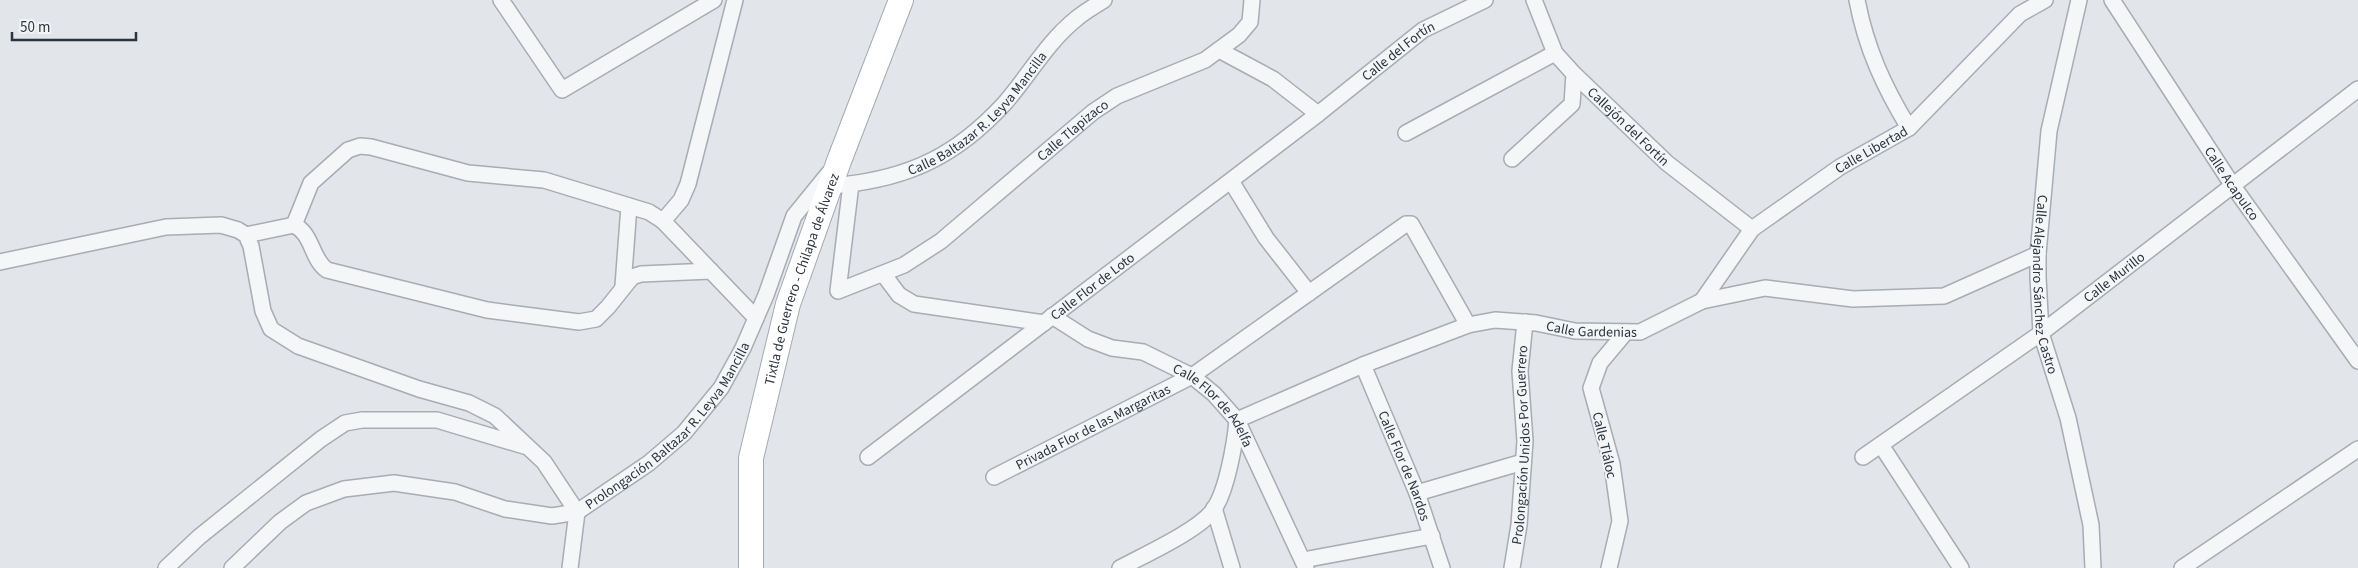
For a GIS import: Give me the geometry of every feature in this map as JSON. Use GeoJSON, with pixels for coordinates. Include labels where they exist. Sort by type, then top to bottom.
{"type":"FeatureCollection","features":[{"type":"Feature","properties":{"kind":"main road","name":"Tixtla de Guerrero - Chilapa de Álvarez"},"geometry":{"type":"LineString","coordinates":[[751,568],[751,458],[788,304],[841,185],[839,161],[901,0]]}},
{"type":"Feature","properties":{"kind":"street"},"geometry":{"type":"LineString","coordinates":[[501,0],[562,90],[714,0]]}},
{"type":"Feature","properties":{"kind":"street"},"geometry":{"type":"LineString","coordinates":[[663,221],[681,200],[688,184],[735,0]]}},
{"type":"Feature","properties":{"kind":"street","name":"Calle Baltazar R. Leyva Mancilla"},"geometry":{"type":"LineString","coordinates":[[841,185],[872,182],[927,165],[965,141],[1003,104],[1075,20],[1104,0]]}},
{"type":"Feature","properties":{"kind":"street","name":"Calle Tlapizaco"},"geometry":{"type":"LineString","coordinates":[[841,185],[838,291],[884,275],[942,241],[1094,112],[1118,96],[1205,60],[1239,34],[1250,22],[1252,0]]}},
{"type":"Feature","properties":{"kind":"street","name":"Calle del Fortín"},"geometry":{"type":"LineString","coordinates":[[1318,114],[1423,30],[1485,0]]}},
{"type":"Feature","properties":{"kind":"street","name":"Callejón del Fortín"},"geometry":{"type":"LineString","coordinates":[[1534,0],[1555,53],[1574,74],[1667,163],[1752,229]]}},
{"type":"Feature","properties":{"kind":"street"},"geometry":{"type":"LineString","coordinates":[[1857,0],[1862,29],[1885,89],[1909,128]]}},
{"type":"Feature","properties":{"kind":"street","name":"Calle Libertad"},"geometry":{"type":"LineString","coordinates":[[1702,301],[1752,229],[1840,166],[1909,128],[2020,14],[2045,0]]}},
{"type":"Feature","properties":{"kind":"street","name":"Calle Alejandro Sánchez Castro"},"geometry":{"type":"LineString","coordinates":[[2079,0],[2049,131],[2038,254],[2041,333],[2068,418],[2091,525],[2093,568]]}},
{"type":"Feature","properties":{"kind":"street","name":"Calle Acapulco"},"geometry":{"type":"LineString","coordinates":[[2112,0],[2233,186],[2358,361]]}},
{"type":"Feature","properties":{"kind":"street"},"geometry":{"type":"LineString","coordinates":[[1219,50],[1273,78],[1318,114]]}},
{"type":"Feature","properties":{"kind":"street"},"geometry":{"type":"LineString","coordinates":[[1406,133],[1555,53]]}},
{"type":"Feature","properties":{"kind":"street"},"geometry":{"type":"LineString","coordinates":[[1512,160],[1572,104],[1574,74]]}},
{"type":"Feature","properties":{"kind":"street","name":"Calle Murillo"},"geometry":{"type":"LineString","coordinates":[[1863,457],[2041,333],[2358,89]]}},
{"type":"Feature","properties":{"kind":"street","name":"Calle Flor de Loto"},"geometry":{"type":"LineString","coordinates":[[868,457],[1318,114]]}},
{"type":"Feature","properties":{"kind":"street"},"geometry":{"type":"LineString","coordinates":[[294,225],[311,183],[348,150],[360,146],[371,147],[468,173],[544,180],[649,212],[663,221],[756,318]]}},
{"type":"Feature","properties":{"kind":"street","name":"Prolongación Baltazar R. Leyva Mancilla"},"geometry":{"type":"LineString","coordinates":[[232,568],[287,517],[306,503],[344,489],[394,483],[455,492],[505,509],[552,516],[576,512],[649,463],[684,433],[721,388],[743,348],[766,295],[794,216],[839,161]]}},
{"type":"Feature","properties":{"kind":"street"},"geometry":{"type":"LineString","coordinates":[[1230,181],[1266,238],[1309,293],[1406,224],[1411,224],[1468,325]]}},
{"type":"Feature","properties":{"kind":"street"},"geometry":{"type":"LineString","coordinates":[[624,286],[628,206]]}},
{"type":"Feature","properties":{"kind":"street"},"geometry":{"type":"LineString","coordinates":[[0,262],[166,227],[221,225],[242,233],[294,225],[305,233],[316,259],[327,270],[487,310],[579,322],[596,319],[632,277],[641,274],[711,271]]}},
{"type":"Feature","properties":{"kind":"street"},"geometry":{"type":"LineString","coordinates":[[242,233],[252,246],[262,311],[271,329],[298,346],[420,389],[469,403],[495,416],[544,462],[576,512],[570,568]]}},
{"type":"Feature","properties":{"kind":"street","name":"Calle Gardenias"},"geometry":{"type":"LineString","coordinates":[[1237,420],[1363,365],[1468,325],[1495,320],[1525,322],[1575,331],[1640,332],[1702,301],[1764,288],[1853,299],[1944,296],[2038,254]]}},
{"type":"Feature","properties":{"kind":"street","name":"Calle Flor de Adelfa"},"geometry":{"type":"LineString","coordinates":[[884,275],[899,295],[914,304],[1048,320],[1112,348],[1143,352],[1192,376],[1214,394],[1237,420],[1305,564]]}},
{"type":"Feature","properties":{"kind":"street","name":"Privada Flor de las Margaritas"},"geometry":{"type":"LineString","coordinates":[[994,477],[1192,376],[1309,293]]}},
{"type":"Feature","properties":{"kind":"street"},"geometry":{"type":"LineString","coordinates":[[766,295],[788,304]]}},
{"type":"Feature","properties":{"kind":"street","name":"Prolongación Unidos Por Guerrero"},"geometry":{"type":"LineString","coordinates":[[1512,568],[1519,525],[1525,441],[1520,371],[1525,322]]}},
{"type":"Feature","properties":{"kind":"street","name":"Calle Tláloc"},"geometry":{"type":"LineString","coordinates":[[1609,568],[1620,521],[1612,464],[1591,388],[1600,363],[1626,332]]}},
{"type":"Feature","properties":{"kind":"street","name":"Calle Flor de Nardos"},"geometry":{"type":"LineString","coordinates":[[1363,365],[1417,493],[1442,568]]}},
{"type":"Feature","properties":{"kind":"street"},"geometry":{"type":"LineString","coordinates":[[166,568],[222,519],[321,439],[345,423],[362,420],[437,420],[528,447]]}},
{"type":"Feature","properties":{"kind":"street"},"geometry":{"type":"LineString","coordinates":[[1120,568],[1200,522],[1214,508],[1234,448],[1237,420]]}},
{"type":"Feature","properties":{"kind":"street"},"geometry":{"type":"LineString","coordinates":[[1881,445],[1962,568]]}},
{"type":"Feature","properties":{"kind":"street"},"geometry":{"type":"LineString","coordinates":[[2182,568],[2358,449]]}},
{"type":"Feature","properties":{"kind":"street"},"geometry":{"type":"LineString","coordinates":[[1417,493],[1523,462]]}},
{"type":"Feature","properties":{"kind":"street"},"geometry":{"type":"LineString","coordinates":[[1214,508],[1232,568]]}},
{"type":"Feature","properties":{"kind":"street"},"geometry":{"type":"LineString","coordinates":[[1305,564],[1432,536]]}}]}
